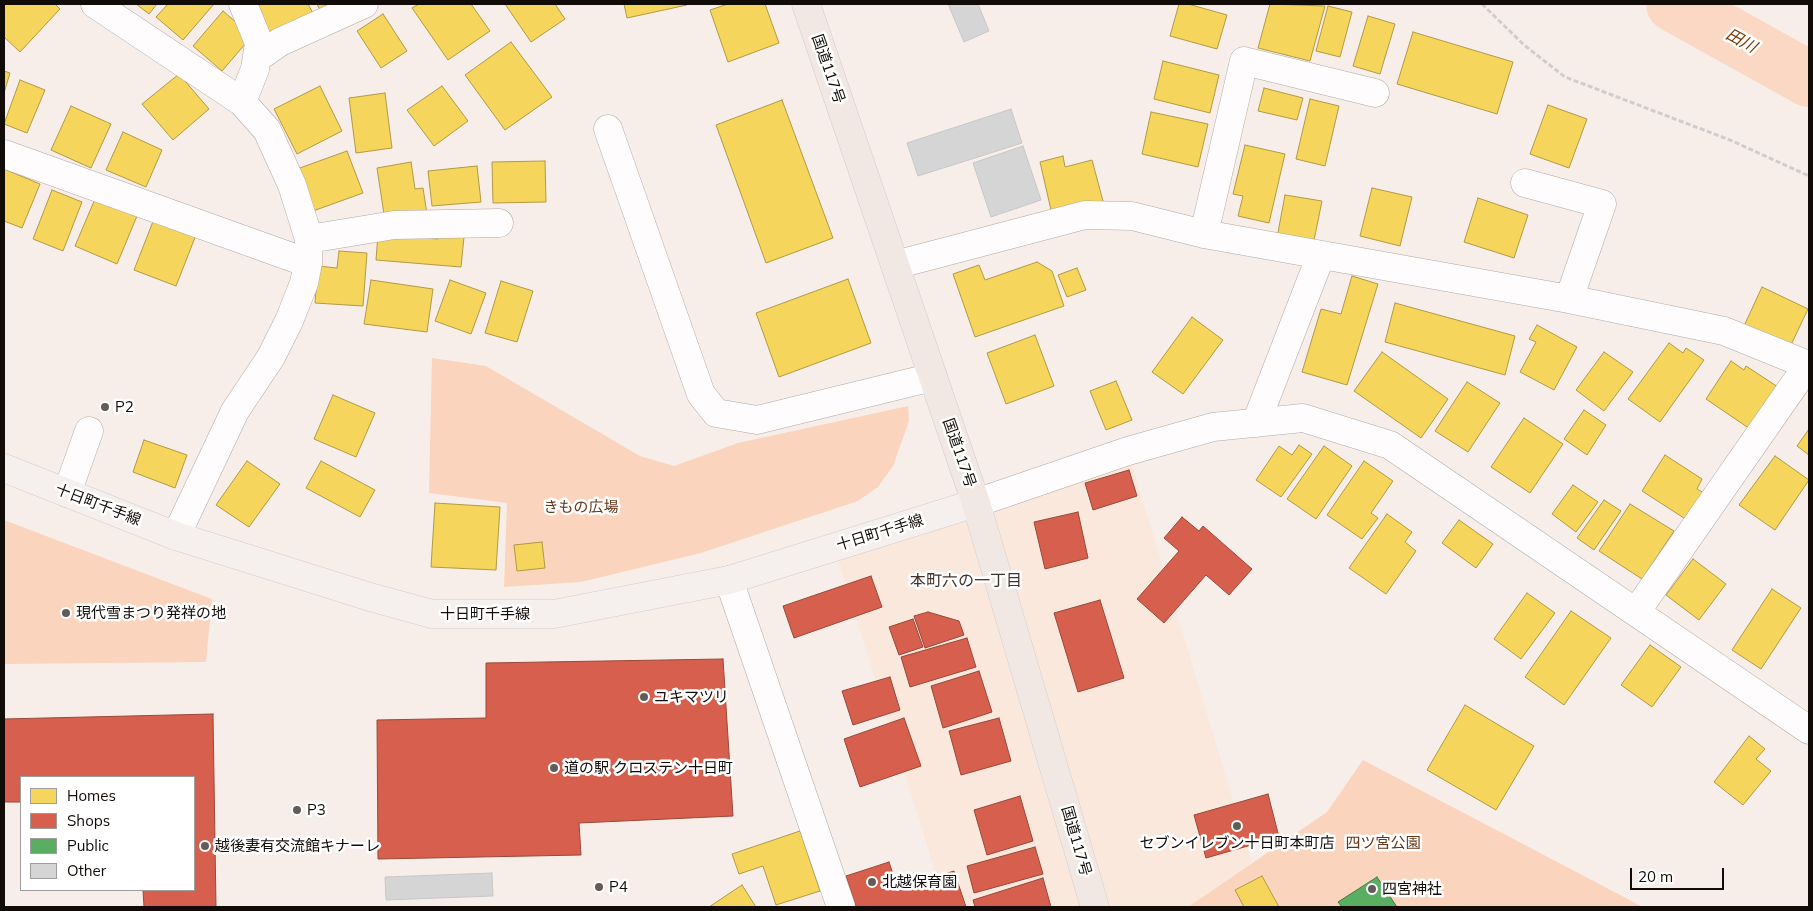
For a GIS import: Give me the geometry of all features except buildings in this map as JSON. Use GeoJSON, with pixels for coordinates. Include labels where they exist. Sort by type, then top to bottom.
{"type":"FeatureCollection","features":[{"type":"Feature","properties":{"kind":"highway","name":"国道117号"},"geometry":{"type":"LineString","coordinates":[[806,4],[976,503],[1095,907]]}},
{"type":"Feature","properties":{"kind":"main road","name":"十日町千手線"},"geometry":{"type":"LineString","coordinates":[[4,468],[176,536],[370,597],[432,614],[554,614],[729,580],[976,503]]}},
{"type":"Feature","properties":{"kind":"street"},"geometry":{"type":"LineString","coordinates":[[95,4],[242,102],[267,130],[292,185],[309,251],[304,283],[289,321],[271,357],[235,411],[176,536]]}},
{"type":"Feature","properties":{"kind":"street"},"geometry":{"type":"LineString","coordinates":[[242,102],[257,58],[260,42],[243,4]]}},
{"type":"Feature","properties":{"kind":"street"},"geometry":{"type":"LineString","coordinates":[[257,58],[280,42],[364,4]]}},
{"type":"Feature","properties":{"kind":"street"},"geometry":{"type":"LineString","coordinates":[[1204,234],[1244,61],[1375,93]]}},
{"type":"Feature","properties":{"kind":"street"},"geometry":{"type":"LineString","coordinates":[[608,129],[701,394],[716,413],[757,420],[933,377]]}},
{"type":"Feature","properties":{"kind":"street"},"geometry":{"type":"LineString","coordinates":[[4,154],[309,251],[394,225],[499,223]]}},
{"type":"Feature","properties":{"kind":"street"},"geometry":{"type":"LineString","coordinates":[[1525,183],[1602,204],[1569,299]]}},
{"type":"Feature","properties":{"kind":"street"},"geometry":{"type":"LineString","coordinates":[[895,265],[1085,215],[1132,216],[1204,234],[1569,299],[1724,332],[1808,365],[1636,612]]}},
{"type":"Feature","properties":{"kind":"street"},"geometry":{"type":"LineString","coordinates":[[1256,422],[1321,255]]}},
{"type":"Feature","properties":{"kind":"street"},"geometry":{"type":"LineString","coordinates":[[976,503],[1128,451],[1213,427],[1303,418],[1390,445],[1809,730]]}},
{"type":"Feature","properties":{"kind":"street"},"geometry":{"type":"LineString","coordinates":[[67,493],[89,431]]}},
{"type":"Feature","properties":{"kind":"street"},"geometry":{"type":"LineString","coordinates":[[729,580],[841,907]]}},
{"type":"Feature","properties":{"kind":"path"},"geometry":{"type":"LineString","coordinates":[[1482,4],[1524,45],[1565,77],[1730,140],[1809,176]]}},
{"type":"Feature","properties":{"kind":"shaded area"},"geometry":{"type":"Polygon","coordinates":[[[1128,451],[1252,863],[1188,907],[946,907],[834,547],[1128,451]]]}},
{"type":"Feature","properties":{"kind":"green space","name":"きもの広場"},"geometry":{"type":"Polygon","coordinates":[[[432,358],[486,366],[640,456],[674,466],[738,443],[908,406],[909,421],[893,466],[878,487],[858,501],[701,553],[581,582],[504,587],[507,503],[429,493],[432,358]]]}},
{"type":"Feature","properties":{"kind":"green space"},"geometry":{"type":"Polygon","coordinates":[[[4,520],[212,599],[206,662],[4,664],[4,520]]]}},
{"type":"Feature","properties":{"kind":"green space","name":"四ツ宮公園"},"geometry":{"type":"Polygon","coordinates":[[[1363,760],[1643,907],[1188,907],[1327,812],[1363,760]]]}},
{"type":"Feature","properties":{"kind":"waterway","name":"田川"},"geometry":{"type":"LineString","coordinates":[[1674,4],[1809,79]]}},
{"type":"Feature","properties":{"kind":"place","name":"P2"},"geometry":{"type":"Point","coordinates":[105,407]}},
{"type":"Feature","properties":{"kind":"place","name":"現代雪まつり発祥の地"},"geometry":{"type":"Point","coordinates":[66,613]}},
{"type":"Feature","properties":{"kind":"place","name":"ユキマツリ"},"geometry":{"type":"Point","coordinates":[644,697]}},
{"type":"Feature","properties":{"kind":"place","name":"道の駅 クロステン十日町"},"geometry":{"type":"Point","coordinates":[554,768]}},
{"type":"Feature","properties":{"kind":"place","name":"P3"},"geometry":{"type":"Point","coordinates":[297,810]}},
{"type":"Feature","properties":{"kind":"place","name":"セブンイレブン十日町本町店"},"geometry":{"type":"Point","coordinates":[1237,826]}},
{"type":"Feature","properties":{"kind":"place","name":"越後妻有交流館キナーレ"},"geometry":{"type":"Point","coordinates":[205,846]}},
{"type":"Feature","properties":{"kind":"place","name":"北越保育園"},"geometry":{"type":"Point","coordinates":[872,882]}},
{"type":"Feature","properties":{"kind":"place","name":"P4"},"geometry":{"type":"Point","coordinates":[599,887]}},
{"type":"Feature","properties":{"kind":"place","name":"四宮神社"},"geometry":{"type":"Point","coordinates":[1372,889]}},
{"type":"Feature","properties":{"kind":"district","name":"本町六の一丁目"},"geometry":{"type":"Point","coordinates":[966,581]}}]}
